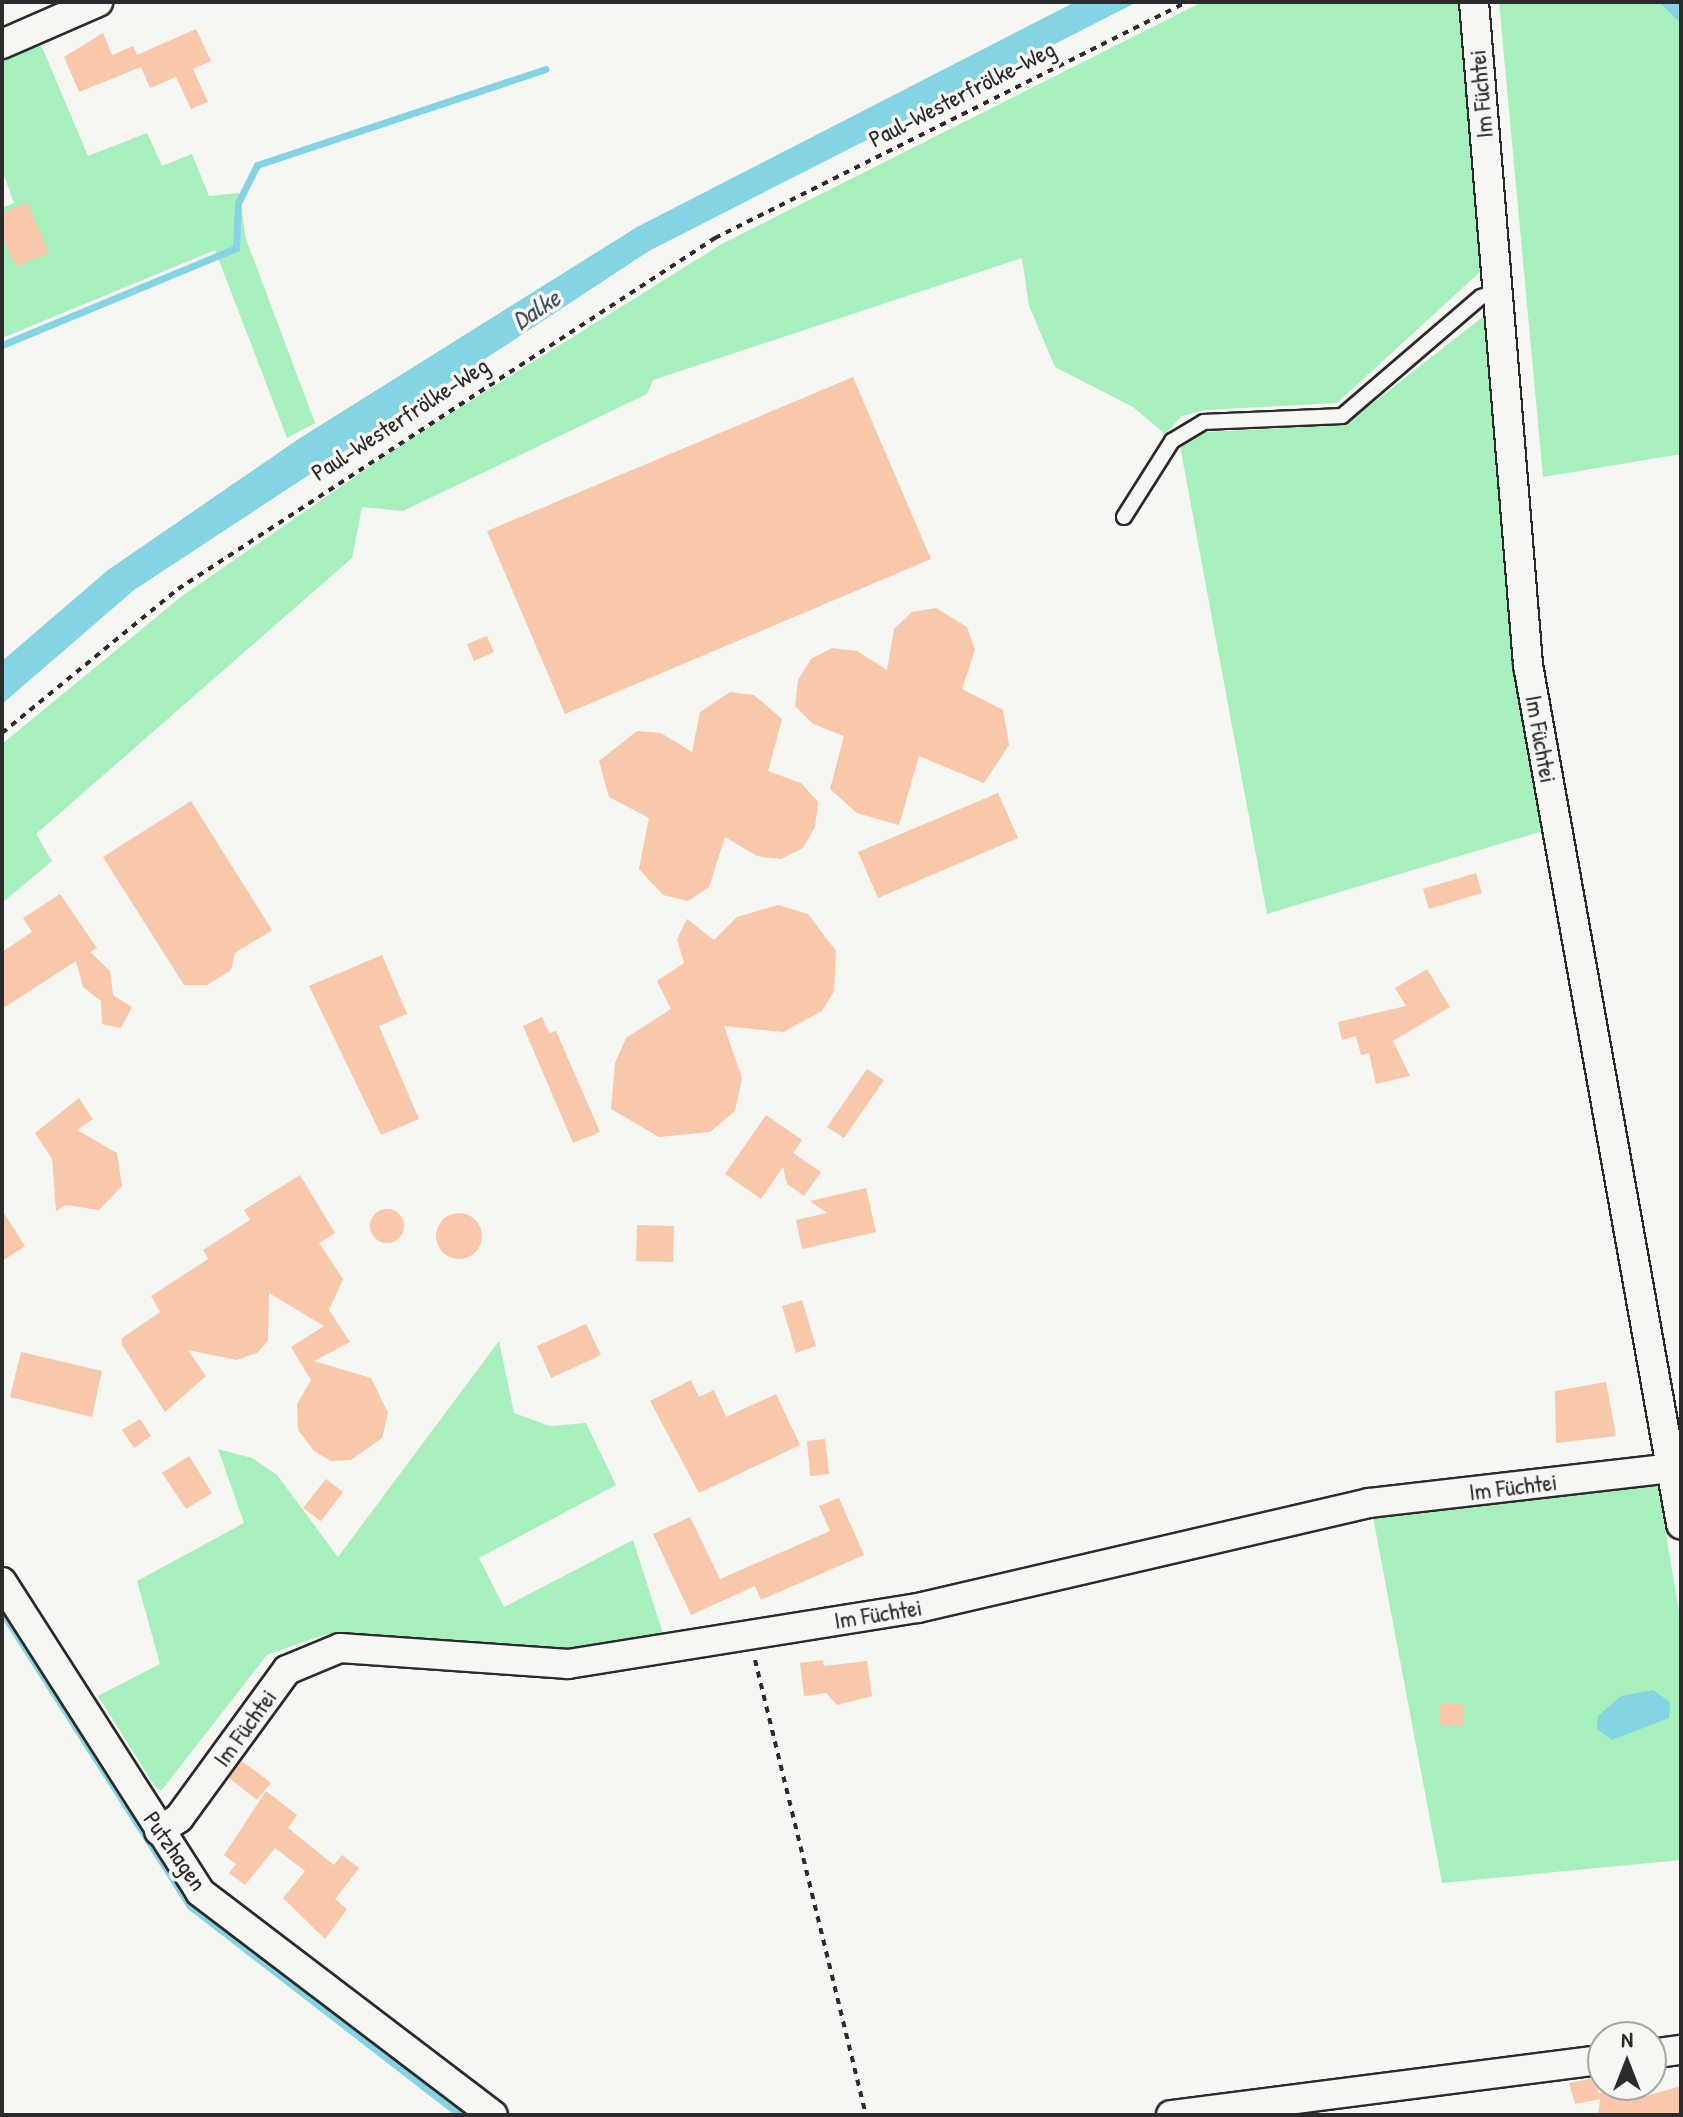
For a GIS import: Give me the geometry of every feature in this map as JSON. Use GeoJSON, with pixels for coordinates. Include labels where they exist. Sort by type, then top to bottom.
{"type":"FeatureCollection","features":[{"type":"Feature","properties":{"kind":"street"},"geometry":{"type":"LineString","coordinates":[[2,44],[98,2]]}},
{"type":"Feature","properties":{"kind":"street","name":"Im Füchtei"},"geometry":{"type":"LineString","coordinates":[[1474,2],[1528,665],[1676,1468],[1681,1524]]}},
{"type":"Feature","properties":{"kind":"street","name":"Im Füchtei"},"geometry":{"type":"LineString","coordinates":[[159,1831],[179,1818],[287,1670],[340,1648],[568,1664],[918,1608],[1369,1503],[1676,1468]]}},
{"type":"Feature","properties":{"kind":"street","name":"Putzhagen"},"geometry":{"type":"LineString","coordinates":[[2,1582],[200,1892],[493,2115]]}},
{"type":"Feature","properties":{"kind":"street"},"geometry":{"type":"LineString","coordinates":[[1171,2115],[1587,2062]]}},
{"type":"Feature","properties":{"kind":"lane"},"geometry":{"type":"LineString","coordinates":[[1124,517],[1172,441],[1204,422],[1342,416],[1481,297],[1499,291]]}},
{"type":"Feature","properties":{"kind":"path","name":"Paul-Westerfrölke-Weg"},"geometry":{"type":"LineString","coordinates":[[2,733],[178,589],[715,238],[1187,2]]}},
{"type":"Feature","properties":{"kind":"path"},"geometry":{"type":"LineString","coordinates":[[748,1635],[866,2115]]}},
{"type":"Feature","properties":{"kind":"green space"},"geometry":{"type":"Polygon","coordinates":[[[1202,2],[1458,2],[1481,271],[1337,403],[1204,410],[1182,416],[1165,434],[1133,407],[1055,367],[1029,306],[1022,258],[653,380],[647,394],[403,511],[362,507],[352,558],[36,834],[52,861],[2,903],[2,744],[182,596],[413,437],[720,245],[1202,2]]]}},
{"type":"Feature","properties":{"kind":"green space"},"geometry":{"type":"Polygon","coordinates":[[[1499,2],[1659,2],[1681,24],[1681,454],[1543,477],[1499,2]]]}},
{"type":"Feature","properties":{"kind":"green space"},"geometry":{"type":"Polygon","coordinates":[[[39,40],[88,156],[147,133],[162,166],[192,154],[209,196],[239,193],[246,239],[315,423],[287,438],[215,250],[2,338],[2,208],[14,203],[2,170],[2,56],[39,40]]]}},
{"type":"Feature","properties":{"kind":"green space"},"geometry":{"type":"Polygon","coordinates":[[[1485,315],[1515,663],[1543,831],[1267,914],[1180,446],[1206,432],[1345,425],[1485,315]]]}},
{"type":"Feature","properties":{"kind":"green space"},"geometry":{"type":"Polygon","coordinates":[[[499,1341],[514,1413],[550,1426],[586,1423],[616,1485],[479,1558],[504,1607],[633,1540],[664,1637],[566,1655],[323,1635],[267,1655],[161,1791],[154,1785],[98,1696],[160,1664],[137,1581],[244,1523],[218,1449],[252,1458],[277,1475],[338,1557],[499,1341]]]}},
{"type":"Feature","properties":{"kind":"green space"},"geometry":{"type":"Polygon","coordinates":[[[1657,1481],[1681,1623],[1681,1860],[1442,1883],[1373,1517],[1657,1481]]]}},
{"type":"Feature","properties":{"kind":"water","name":"Dalke"},"geometry":{"type":"Polygon","coordinates":[[[1075,2],[1137,2],[649,251],[134,590],[2,704],[2,661],[108,570],[300,438],[637,227],[1075,2]]]}},
{"type":"Feature","properties":{"kind":"water"},"geometry":{"type":"Polygon","coordinates":[[[1659,2],[1681,2],[1681,24],[1659,2]]]}},
{"type":"Feature","properties":{"kind":"water"},"geometry":{"type":"Polygon","coordinates":[[[1653,1690],[1670,1702],[1669,1718],[1612,1740],[1597,1729],[1598,1716],[1621,1696],[1653,1690]]]}},
{"type":"Feature","properties":{"kind":"building"},"geometry":{"type":"Polygon","coordinates":[[[196,29],[211,61],[193,69],[208,102],[191,109],[176,77],[150,88],[141,67],[79,92],[64,57],[103,33],[112,55],[133,46],[137,55],[196,29]]]}},
{"type":"Feature","properties":{"kind":"building"},"geometry":{"type":"Polygon","coordinates":[[[27,202],[49,253],[16,267],[2,236],[2,213],[27,202]]]}},
{"type":"Feature","properties":{"kind":"building"},"geometry":{"type":"Polygon","coordinates":[[[853,377],[931,559],[565,714],[487,531],[853,377]]]}},
{"type":"Feature","properties":{"kind":"building"},"geometry":{"type":"Polygon","coordinates":[[[936,608],[967,627],[975,650],[962,689],[1003,710],[1009,745],[984,783],[919,756],[899,825],[857,813],[830,789],[844,736],[813,724],[795,706],[798,680],[811,659],[832,648],[857,651],[887,670],[894,629],[912,612],[936,608]]]}},
{"type":"Feature","properties":{"kind":"building"},"geometry":{"type":"Polygon","coordinates":[[[487,636],[494,652],[474,661],[467,644],[487,636]]]}},
{"type":"Feature","properties":{"kind":"building"},"geometry":{"type":"Polygon","coordinates":[[[730,692],[754,695],[782,719],[768,771],[801,783],[818,802],[815,827],[803,848],[781,859],[757,856],[725,837],[709,887],[688,901],[663,895],[639,869],[649,818],[609,797],[599,761],[637,731],[661,733],[692,752],[700,712],[730,692]]]}},
{"type":"Feature","properties":{"kind":"building"},"geometry":{"type":"Polygon","coordinates":[[[998,793],[1018,838],[878,898],[858,852],[998,793]]]}},
{"type":"Feature","properties":{"kind":"building"},"geometry":{"type":"Polygon","coordinates":[[[191,801],[272,930],[235,953],[231,970],[207,985],[184,985],[103,857],[191,801]]]}},
{"type":"Feature","properties":{"kind":"building"},"geometry":{"type":"Polygon","coordinates":[[[1476,873],[1482,893],[1429,909],[1423,889],[1476,873]]]}},
{"type":"Feature","properties":{"kind":"building"},"geometry":{"type":"Polygon","coordinates":[[[60,894],[97,948],[90,952],[110,971],[113,995],[132,1007],[121,1028],[102,1024],[101,1001],[83,987],[76,961],[2,1009],[2,952],[32,932],[23,918],[60,894]]]}},
{"type":"Feature","properties":{"kind":"building"},"geometry":{"type":"Polygon","coordinates":[[[778,905],[808,914],[836,951],[834,991],[822,1011],[783,1032],[724,1026],[742,1078],[735,1111],[710,1132],[659,1137],[611,1109],[615,1063],[626,1038],[671,1009],[657,981],[684,963],[677,939],[687,919],[714,940],[737,917],[778,905]]]}},
{"type":"Feature","properties":{"kind":"building"},"geometry":{"type":"Polygon","coordinates":[[[382,955],[407,1014],[379,1026],[419,1119],[381,1135],[309,986],[382,955]]]}},
{"type":"Feature","properties":{"kind":"building"},"geometry":{"type":"Polygon","coordinates":[[[1427,969],[1450,1007],[1393,1041],[1410,1076],[1376,1084],[1369,1053],[1361,1055],[1356,1036],[1342,1040],[1338,1022],[1406,1006],[1395,988],[1427,969]]]}},
{"type":"Feature","properties":{"kind":"building"},"geometry":{"type":"Polygon","coordinates":[[[542,1017],[549,1033],[556,1031],[600,1132],[573,1143],[523,1026],[542,1017]]]}},
{"type":"Feature","properties":{"kind":"building"},"geometry":{"type":"Polygon","coordinates":[[[867,1069],[884,1080],[844,1138],[827,1127],[867,1069]]]}},
{"type":"Feature","properties":{"kind":"building"},"geometry":{"type":"Polygon","coordinates":[[[79,1098],[93,1119],[77,1130],[117,1153],[122,1186],[99,1210],[66,1205],[56,1211],[52,1159],[35,1133],[79,1098]]]}},
{"type":"Feature","properties":{"kind":"building"},"geometry":{"type":"Polygon","coordinates":[[[766,1115],[802,1140],[793,1153],[821,1172],[804,1196],[787,1184],[783,1167],[761,1199],[725,1174],[766,1115]]]}},
{"type":"Feature","properties":{"kind":"building"},"geometry":{"type":"Polygon","coordinates":[[[300,1175],[335,1233],[319,1243],[343,1279],[329,1310],[350,1342],[314,1361],[371,1378],[388,1413],[382,1438],[351,1460],[331,1461],[314,1451],[298,1430],[297,1404],[311,1380],[291,1347],[324,1326],[269,1293],[268,1341],[257,1353],[237,1360],[188,1350],[206,1376],[165,1412],[122,1345],[122,1338],[160,1312],[151,1296],[208,1259],[203,1250],[250,1220],[244,1210],[300,1175]]]}},
{"type":"Feature","properties":{"kind":"building"},"geometry":{"type":"Polygon","coordinates":[[[866,1188],[876,1232],[802,1249],[796,1220],[827,1213],[810,1201],[866,1188]]]}},
{"type":"Feature","properties":{"kind":"building"},"geometry":{"type":"Polygon","coordinates":[[[387,1209],[399,1214],[404,1226],[399,1238],[387,1243],[375,1238],[370,1226],[375,1214],[387,1209]]]}},
{"type":"Feature","properties":{"kind":"building"},"geometry":{"type":"Polygon","coordinates":[[[2,1210],[25,1246],[2,1261],[2,1210]]]}},
{"type":"Feature","properties":{"kind":"building"},"geometry":{"type":"Polygon","coordinates":[[[459,1213],[475,1220],[482,1236],[475,1252],[459,1259],[443,1252],[436,1236],[443,1220],[459,1213]]]}},
{"type":"Feature","properties":{"kind":"building"},"geometry":{"type":"Polygon","coordinates":[[[637,1225],[674,1226],[673,1262],[636,1261],[637,1225]]]}},
{"type":"Feature","properties":{"kind":"building"},"geometry":{"type":"Polygon","coordinates":[[[802,1300],[816,1346],[796,1353],[782,1306],[802,1300]]]}},
{"type":"Feature","properties":{"kind":"building"},"geometry":{"type":"Polygon","coordinates":[[[586,1324],[601,1355],[551,1378],[537,1346],[586,1324]]]}},
{"type":"Feature","properties":{"kind":"building"},"geometry":{"type":"Polygon","coordinates":[[[21,1352],[102,1371],[92,1417],[10,1397],[21,1352]]]}},
{"type":"Feature","properties":{"kind":"building"},"geometry":{"type":"Polygon","coordinates":[[[691,1380],[699,1397],[714,1390],[726,1417],[776,1394],[800,1445],[699,1493],[650,1401],[691,1380]]]}},
{"type":"Feature","properties":{"kind":"building"},"geometry":{"type":"Polygon","coordinates":[[[1606,1382],[1616,1436],[1556,1443],[1555,1391],[1606,1382]]]}},
{"type":"Feature","properties":{"kind":"building"},"geometry":{"type":"Polygon","coordinates":[[[140,1419],[151,1436],[134,1448],[122,1430],[140,1419]]]}},
{"type":"Feature","properties":{"kind":"building"},"geometry":{"type":"Polygon","coordinates":[[[825,1439],[829,1474],[810,1476],[807,1441],[825,1439]]]}},
{"type":"Feature","properties":{"kind":"building"},"geometry":{"type":"Polygon","coordinates":[[[189,1456],[212,1493],[186,1509],[162,1473],[189,1456]]]}},
{"type":"Feature","properties":{"kind":"building"},"geometry":{"type":"Polygon","coordinates":[[[326,1479],[343,1492],[321,1521],[303,1508],[326,1479]]]}},
{"type":"Feature","properties":{"kind":"building"},"geometry":{"type":"Polygon","coordinates":[[[839,1498],[864,1555],[761,1600],[755,1586],[691,1615],[653,1534],[690,1517],[720,1579],[830,1531],[819,1506],[839,1498]]]}},
{"type":"Feature","properties":{"kind":"building"},"geometry":{"type":"Polygon","coordinates":[[[823,1660],[824,1666],[867,1661],[872,1696],[837,1705],[826,1693],[804,1696],[800,1663],[823,1660]]]}},
{"type":"Feature","properties":{"kind":"building"},"geometry":{"type":"Polygon","coordinates":[[[1439,1704],[1463,1704],[1464,1725],[1439,1725],[1439,1704]]]}},
{"type":"Feature","properties":{"kind":"building"},"geometry":{"type":"Polygon","coordinates":[[[242,1761],[271,1783],[257,1800],[229,1778],[242,1761]]]}},
{"type":"Feature","properties":{"kind":"building"},"geometry":{"type":"Polygon","coordinates":[[[266,1791],[297,1815],[288,1828],[334,1865],[342,1855],[359,1868],[335,1899],[347,1909],[325,1939],[283,1898],[305,1871],[275,1848],[245,1885],[229,1873],[236,1864],[224,1855],[266,1791]]]}},
{"type":"Feature","properties":{"kind":"building"},"geometry":{"type":"Polygon","coordinates":[[[1587,2079],[1587,2101],[1590,2101],[1575,2104],[1569,2083],[1587,2079]]]}},
{"type":"Feature","properties":{"kind":"building"},"geometry":{"type":"Polygon","coordinates":[[[1681,2086],[1681,2115],[1598,2115],[1600,2101],[1667,2101],[1667,2090],[1681,2086]]]}},
{"type":"Feature","properties":{"kind":"waterway"},"geometry":{"type":"LineString","coordinates":[[2,345],[236,248],[238,203],[257,165],[545,69]]}},
{"type":"Feature","properties":{"kind":"waterway"},"geometry":{"type":"LineString","coordinates":[[2,1612],[190,1906],[460,2115]]}}]}
